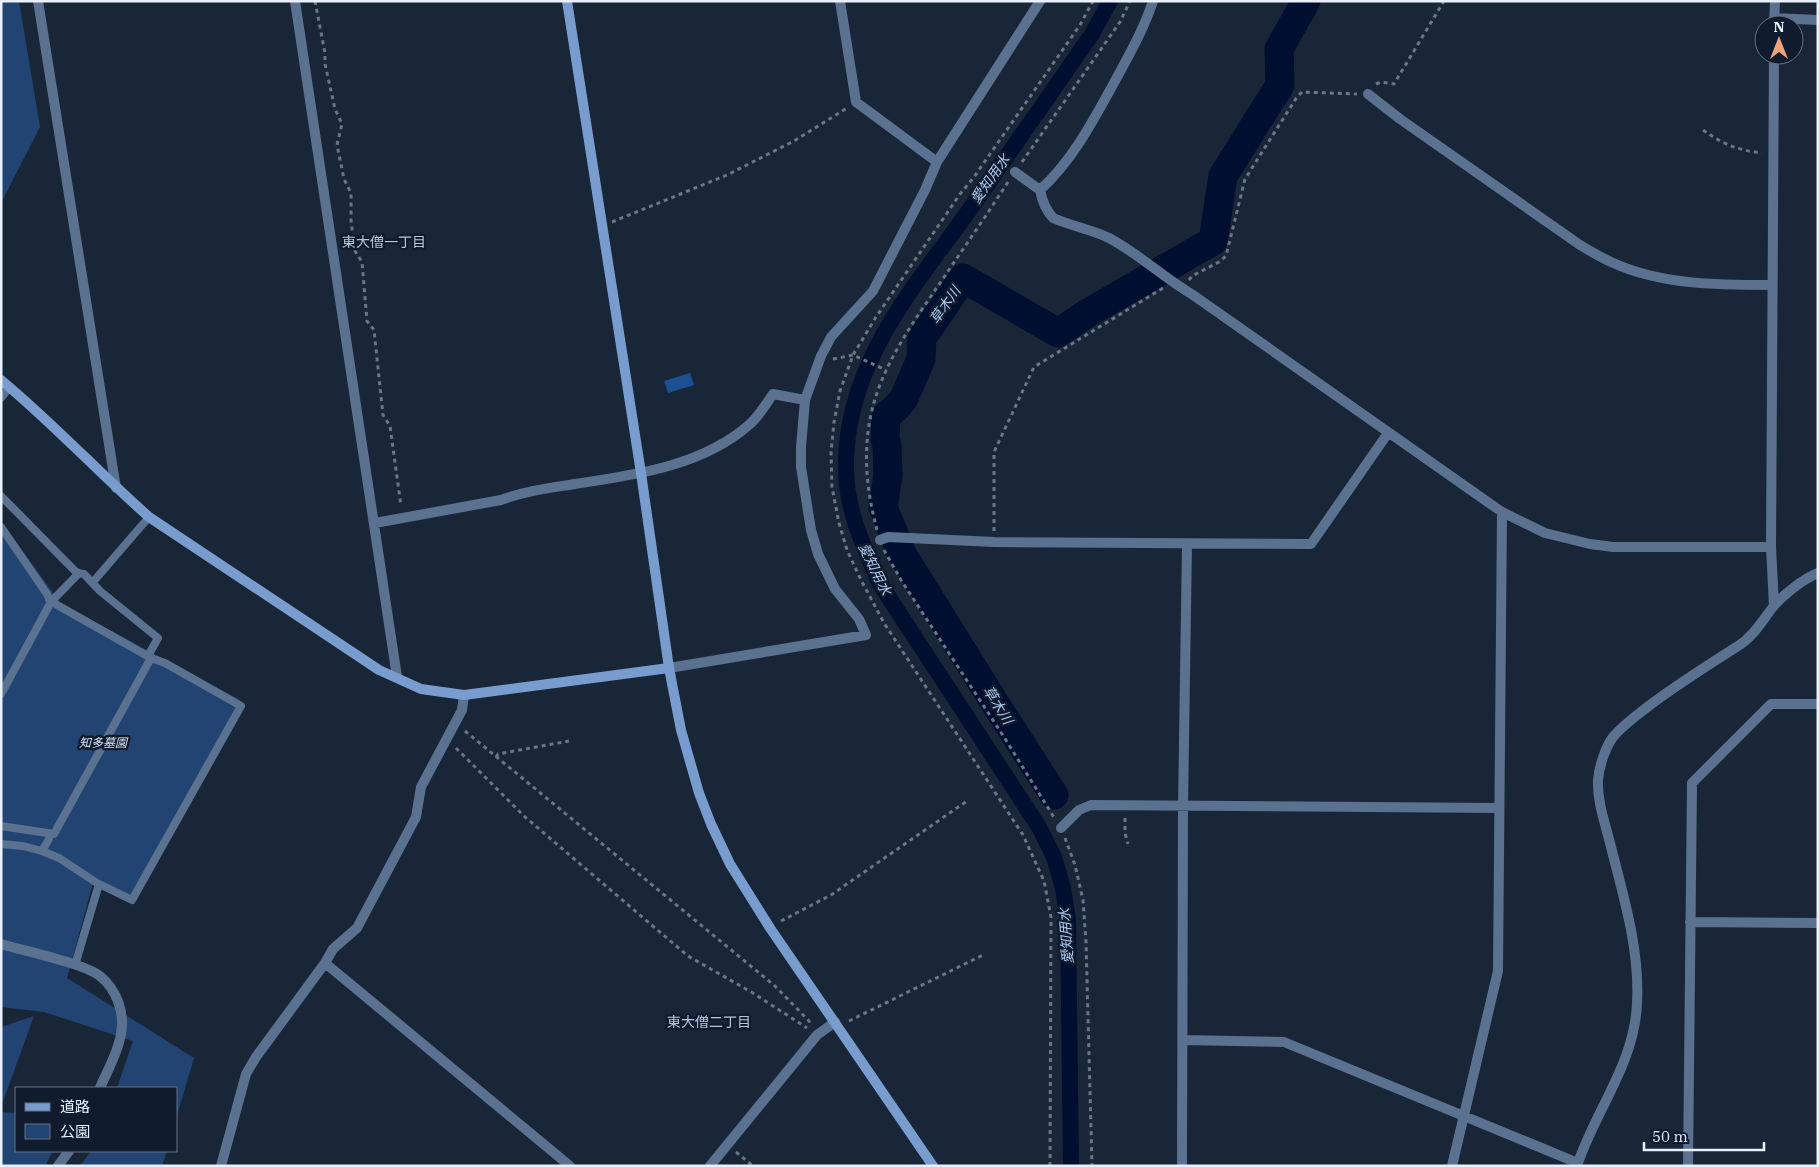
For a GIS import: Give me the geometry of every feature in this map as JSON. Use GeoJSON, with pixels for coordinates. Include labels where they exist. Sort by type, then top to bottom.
{"type":"FeatureCollection","features":[{"type":"Feature","properties":{"kind":"street"},"geometry":{"type":"LineString","coordinates":[[38,1],[116,488]]}},
{"type":"Feature","properties":{"kind":"street"},"geometry":{"type":"LineString","coordinates":[[295,1],[397,677]]}},
{"type":"Feature","properties":{"kind":"street"},"geometry":{"type":"LineString","coordinates":[[567,1],[641,473],[669,668],[681,730],[705,808],[730,864],[770,928],[933,1166]]}},
{"type":"Feature","properties":{"kind":"street"},"geometry":{"type":"LineString","coordinates":[[840,1],[856,102],[937,162]]}},
{"type":"Feature","properties":{"kind":"street"},"geometry":{"type":"LineString","coordinates":[[1,380],[67,439],[116,488],[149,517],[356,655],[380,670],[421,688],[464,695],[669,668],[866,635],[859,619],[835,589],[818,554],[810,530],[801,467],[805,400],[821,356],[831,337],[873,291],[937,162],[1040,1]]}},
{"type":"Feature","properties":{"kind":"street"},"geometry":{"type":"LineString","coordinates":[[1040,190],[1067,160],[1094,120],[1134,46],[1153,1]]}},
{"type":"Feature","properties":{"kind":"street"},"geometry":{"type":"LineString","coordinates":[[1774,1],[1774,15]]}},
{"type":"Feature","properties":{"kind":"street"},"geometry":{"type":"LineString","coordinates":[[1804,20],[1818,20]]}},
{"type":"Feature","properties":{"kind":"street"},"geometry":{"type":"LineString","coordinates":[[1774,65],[1771,547],[1774,606]]}},
{"type":"Feature","properties":{"kind":"street"},"geometry":{"type":"LineString","coordinates":[[1368,94],[1400,119],[1580,245],[1612,262],[1642,273],[1687,282],[1772,285]]}},
{"type":"Feature","properties":{"kind":"street"},"geometry":{"type":"LineString","coordinates":[[1015,172],[1040,190],[1047,212],[1053,218],[1108,238],[1143,259],[1173,282],[1502,512],[1544,532],[1590,544],[1613,547],[1771,547]]}},
{"type":"Feature","properties":{"kind":"street"},"geometry":{"type":"LineString","coordinates":[[375,523],[501,500],[520,493],[641,473],[666,467],[701,454],[733,438],[752,423],[773,394],[805,400]]}},
{"type":"Feature","properties":{"kind":"street"},"geometry":{"type":"LineString","coordinates":[[880,540],[888,537],[994,542],[1311,544],[1388,433]]}},
{"type":"Feature","properties":{"kind":"street"},"geometry":{"type":"LineString","coordinates":[[1452,1166],[1498,971],[1502,512]]}},
{"type":"Feature","properties":{"kind":"street"},"geometry":{"type":"LineString","coordinates":[[1182,1166],[1183,807],[1187,544]]}},
{"type":"Feature","properties":{"kind":"street"},"geometry":{"type":"LineString","coordinates":[[1183,1040],[1284,1042],[1463,1114],[1577,1164],[1622,1068],[1633,1031],[1637,1004],[1636,967],[1629,922],[1600,803],[1598,781],[1602,762],[1612,738],[1632,718],[1684,680],[1745,642],[1774,606],[1807,577],[1818,573]]}},
{"type":"Feature","properties":{"kind":"street"},"geometry":{"type":"LineString","coordinates":[[221,1166],[246,1074],[325,964],[333,949],[357,928],[416,817],[421,787],[462,710],[464,695]]}},
{"type":"Feature","properties":{"kind":"street"},"geometry":{"type":"LineString","coordinates":[[1688,1166],[1692,783],[1771,704],[1818,704]]}},
{"type":"Feature","properties":{"kind":"street"},"geometry":{"type":"LineString","coordinates":[[1061,828],[1079,810],[1091,805],[1499,808]]}},
{"type":"Feature","properties":{"kind":"street"},"geometry":{"type":"LineString","coordinates":[[1690,922],[1818,923]]}},
{"type":"Feature","properties":{"kind":"street"},"geometry":{"type":"LineString","coordinates":[[1,944],[75,965],[98,975],[110,986],[118,999],[122,1015],[121,1034],[100,1087]]}},
{"type":"Feature","properties":{"kind":"street"},"geometry":{"type":"LineString","coordinates":[[325,964],[570,1166]]}},
{"type":"Feature","properties":{"kind":"street"},"geometry":{"type":"LineString","coordinates":[[710,1166],[817,1034],[837,1025]]}},
{"type":"Feature","properties":{"kind":"street"},"geometry":{"type":"LineString","coordinates":[[58,1166],[68,1152]]}},
{"type":"Feature","properties":{"kind":"lane"},"geometry":{"type":"LineString","coordinates":[[1,398],[10,387]]}},
{"type":"Feature","properties":{"kind":"lane"},"geometry":{"type":"LineString","coordinates":[[1,496],[79,573],[84,574],[100,591],[158,638],[150,657],[54,834],[1,826]]}},
{"type":"Feature","properties":{"kind":"lane"},"geometry":{"type":"LineString","coordinates":[[93,582],[149,517]]}},
{"type":"Feature","properties":{"kind":"lane"},"geometry":{"type":"LineString","coordinates":[[1,527],[51,602],[241,706],[132,900],[99,884],[59,858],[23,846],[1,844]]}},
{"type":"Feature","properties":{"kind":"lane"},"geometry":{"type":"LineString","coordinates":[[1,694],[51,602],[79,573]]}},
{"type":"Feature","properties":{"kind":"lane"},"geometry":{"type":"LineString","coordinates":[[42,851],[49,833]]}},
{"type":"Feature","properties":{"kind":"lane"},"geometry":{"type":"LineString","coordinates":[[75,965],[99,884]]}},
{"type":"Feature","properties":{"kind":"path"},"geometry":{"type":"LineString","coordinates":[[315,1],[325,53],[325,64],[335,108],[342,124],[337,145],[344,179],[351,193],[351,221],[355,251],[362,262],[367,321],[374,330],[383,415],[390,426],[402,517]]}},
{"type":"Feature","properties":{"kind":"path"},"geometry":{"type":"LineString","coordinates":[[1050,1166],[1051,917],[1044,882],[1023,835],[884,623],[847,550],[839,523],[832,487],[831,452],[840,391],[853,355],[876,317],[1074,33],[1093,1]]}},
{"type":"Feature","properties":{"kind":"path"},"geometry":{"type":"LineString","coordinates":[[1092,1166],[1086,942],[1082,900],[1075,865],[1061,828],[886,554],[871,507],[867,485],[866,460],[867,434],[873,405],[886,370],[911,325],[1120,22],[1130,1]]}},
{"type":"Feature","properties":{"kind":"path"},"geometry":{"type":"LineString","coordinates":[[1183,289],[1192,276],[1220,262],[1226,256],[1245,178],[1297,97],[1302,92],[1368,94],[1374,85],[1381,82],[1394,84],[1444,1]]}},
{"type":"Feature","properties":{"kind":"path"},"geometry":{"type":"LineString","coordinates":[[602,224],[612,222],[728,174],[794,141],[856,102]]}},
{"type":"Feature","properties":{"kind":"path"},"geometry":{"type":"LineString","coordinates":[[1703,130],[1719,142],[1729,146],[1745,151],[1774,154]]}},
{"type":"Feature","properties":{"kind":"path"},"geometry":{"type":"LineString","coordinates":[[994,542],[994,452],[1034,367],[1173,282]]}},
{"type":"Feature","properties":{"kind":"path"},"geometry":{"type":"LineString","coordinates":[[853,355],[886,370]]}},
{"type":"Feature","properties":{"kind":"path"},"geometry":{"type":"LineString","coordinates":[[445,740],[456,747],[525,817],[688,956],[753,993],[810,1030],[809,1022],[776,986],[454,724]]}},
{"type":"Feature","properties":{"kind":"path"},"geometry":{"type":"LineString","coordinates":[[496,757],[498,754],[570,741]]}},
{"type":"Feature","properties":{"kind":"path"},"geometry":{"type":"LineString","coordinates":[[770,928],[831,894],[967,801]]}},
{"type":"Feature","properties":{"kind":"path"},"geometry":{"type":"LineString","coordinates":[[1125,806],[1128,844]]}},
{"type":"Feature","properties":{"kind":"path"},"geometry":{"type":"LineString","coordinates":[[837,1025],[847,1022],[983,955]]}},
{"type":"Feature","properties":{"kind":"path"},"geometry":{"type":"LineString","coordinates":[[727,1145],[753,1166]]}},
{"type":"Feature","properties":{"kind":"green space"},"geometry":{"type":"Polygon","coordinates":[[[1,1],[19,1],[40,127],[1,203],[1,1]]]}},
{"type":"Feature","properties":{"kind":"green space","name":"知多墓園"},"geometry":{"type":"Polygon","coordinates":[[[1,521],[61,604],[240,700],[133,899],[93,883],[67,978],[194,1058],[178,1111],[178,1087],[117,1087],[133,1041],[44,1012],[1,1007],[1,521]]]}},
{"type":"Feature","properties":{"kind":"green space"},"geometry":{"type":"Polygon","coordinates":[[[34,1016],[1,1107],[1,1027],[34,1016]]]}},
{"type":"Feature","properties":{"kind":"green space"},"geometry":{"type":"Polygon","coordinates":[[[1,1112],[15,1113],[15,1152],[52,1152],[45,1166],[1,1166],[1,1112]]]}},
{"type":"Feature","properties":{"kind":"green space"},"geometry":{"type":"Polygon","coordinates":[[[90,1152],[167,1152],[162,1166],[80,1166],[90,1152]]]}},
{"type":"Feature","properties":{"kind":"building"},"geometry":{"type":"Polygon","coordinates":[[[690,373],[694,385],[668,393],[664,381],[690,373]]]}},
{"type":"Feature","properties":{"kind":"waterway","name":"愛知用水"},"geometry":{"type":"LineString","coordinates":[[1071,1166],[1068,920],[1063,888],[1054,857],[1039,827],[880,584],[857,528],[849,499],[846,469],[849,431],[857,395],[870,360],[887,328],[907,296],[1092,34],[1110,1]]}},
{"type":"Feature","properties":{"kind":"waterway","name":"草木川"},"geometry":{"type":"LineString","coordinates":[[1054,795],[902,554],[883,507],[888,475],[885,438],[886,416],[904,398],[921,359],[922,338],[963,278],[1058,333],[1086,314],[1213,241],[1223,176],[1280,85],[1279,49],[1306,1]]}},
{"type":"Feature","properties":{"kind":"district","name":"東大僧一丁目"},"geometry":{"type":"Point","coordinates":[384,242]}},
{"type":"Feature","properties":{"kind":"district","name":"東大僧二丁目"},"geometry":{"type":"Point","coordinates":[709,1022]}}]}
